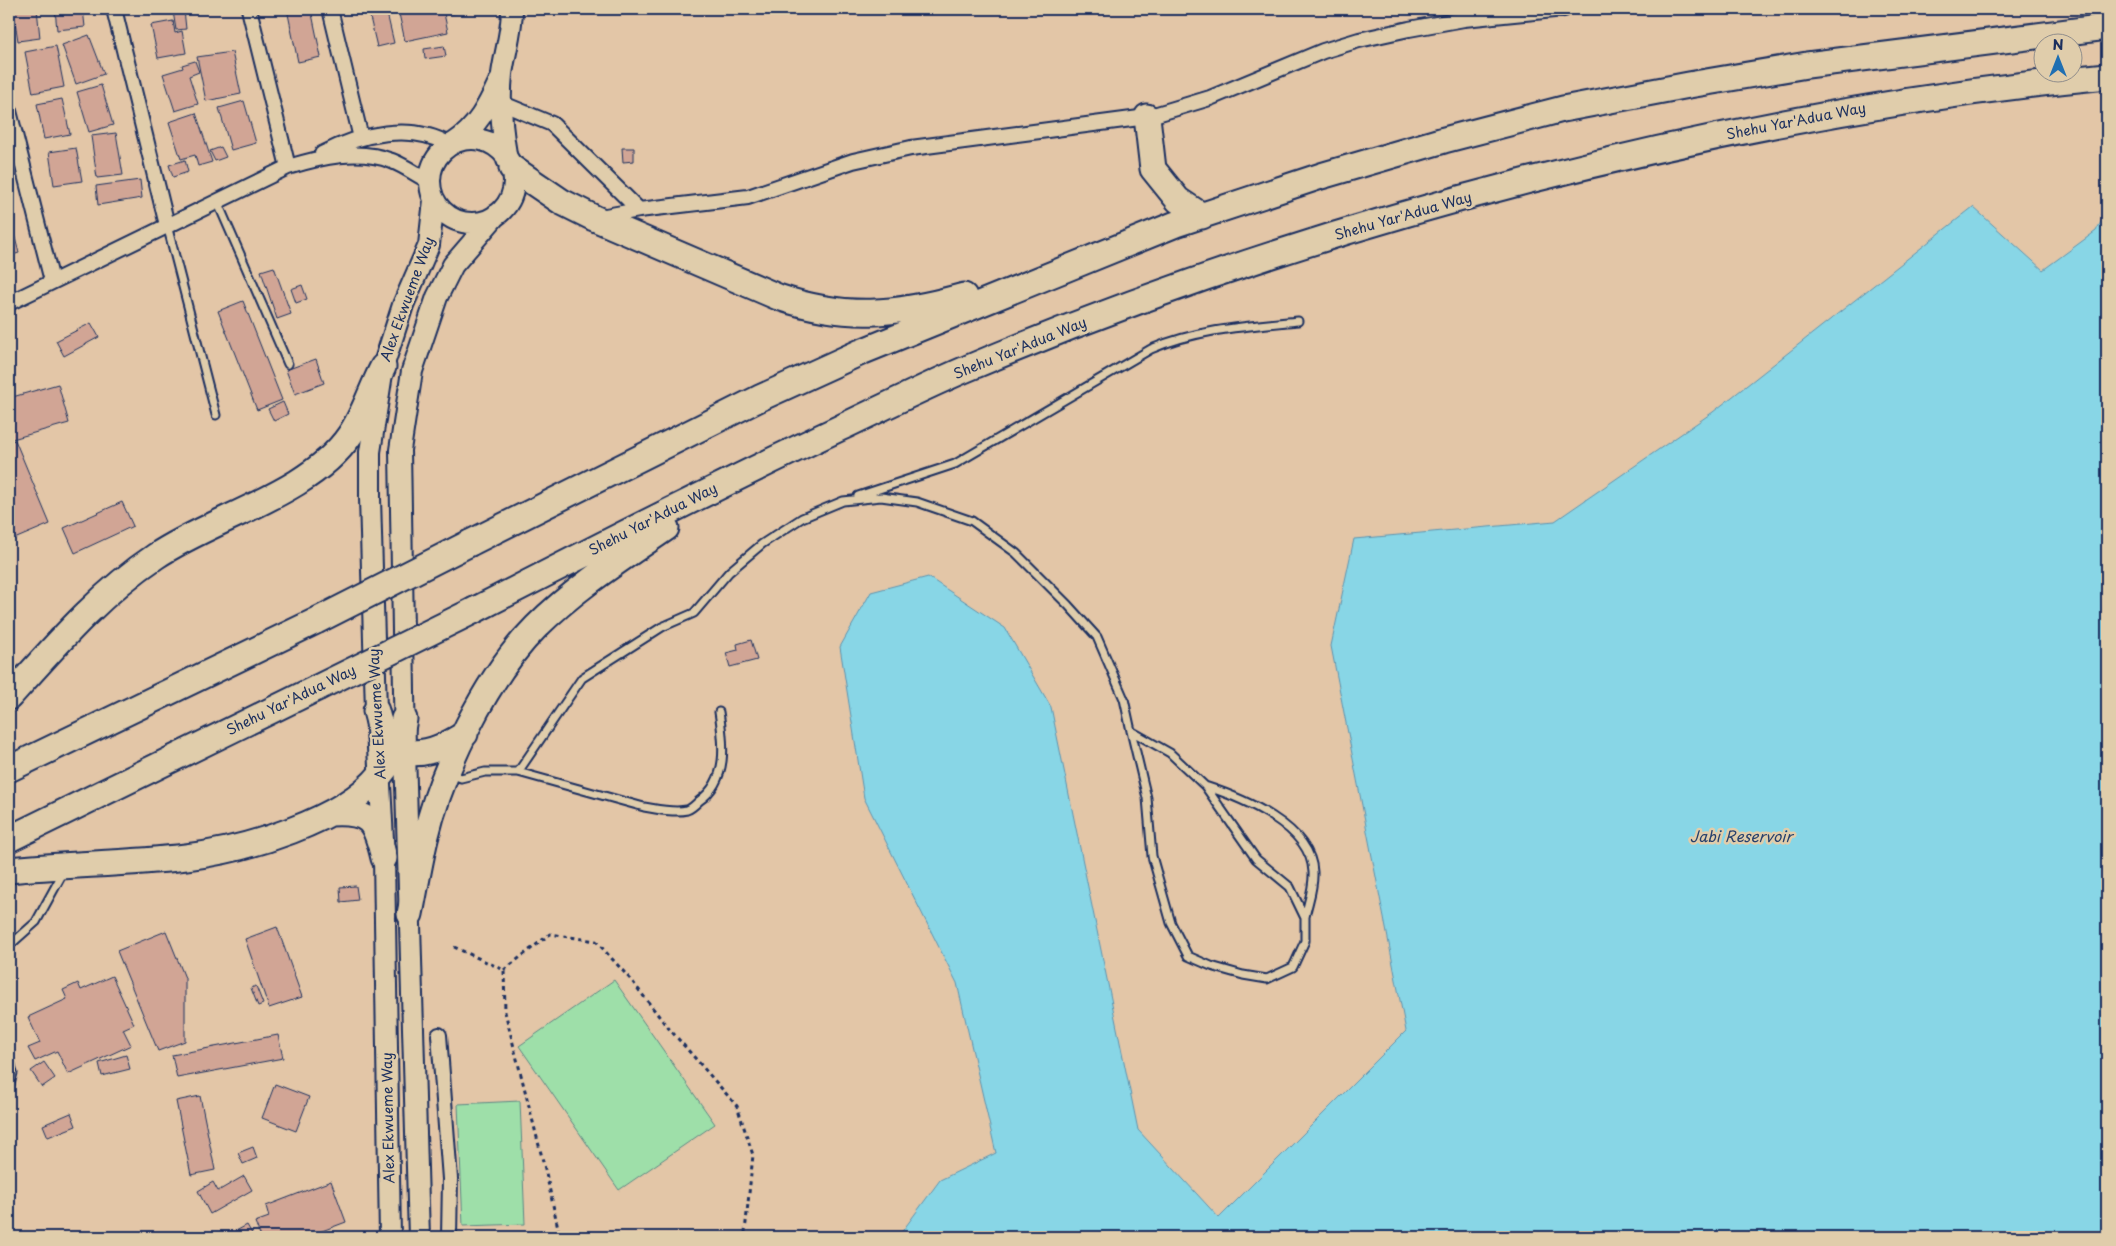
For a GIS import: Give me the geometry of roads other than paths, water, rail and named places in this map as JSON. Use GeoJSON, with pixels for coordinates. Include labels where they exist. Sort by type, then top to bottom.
{"type":"FeatureCollection","features":[{"type":"Feature","properties":{"kind":"highway"},"geometry":{"type":"LineString","coordinates":[[9,769],[316,621],[760,398],[827,367],[1176,224],[1321,176],[1444,140],[1563,109],[1689,84],[1807,65],[2069,30],[2107,27]]}},
{"type":"Feature","properties":{"kind":"highway","name":"Shehu Yar'Adua Way"},"geometry":{"type":"LineString","coordinates":[[9,839],[475,610],[741,475],[963,370],[1059,331],[1171,289],[1421,208],[1694,140],[1825,114],[1978,91],[2107,76]]}},
{"type":"Feature","properties":{"kind":"highway"},"geometry":{"type":"LineString","coordinates":[[1147,117],[1153,169],[1178,200],[1202,216]]}},
{"type":"Feature","properties":{"kind":"highway"},"geometry":{"type":"LineString","coordinates":[[509,164],[562,202],[594,218],[778,297],[800,304],[848,313],[873,313],[911,309],[1067,268]]}},
{"type":"Feature","properties":{"kind":"highway"},"geometry":{"type":"LineString","coordinates":[[9,697],[93,607],[155,556],[186,537],[289,487],[322,464],[350,436],[382,367]]}},
{"type":"Feature","properties":{"kind":"highway"},"geometry":{"type":"LineString","coordinates":[[410,914],[425,839],[438,797],[465,734],[490,688],[512,654],[536,627],[566,599],[601,572],[741,475]]}},
{"type":"Feature","properties":{"kind":"highway"},"geometry":{"type":"LineString","coordinates":[[376,712],[382,734],[390,743],[401,750],[421,752],[437,749],[465,734]]}},
{"type":"Feature","properties":{"kind":"highway"},"geometry":{"type":"LineString","coordinates":[[9,870],[159,860],[223,850],[291,830],[331,813],[351,801],[380,775],[401,750],[404,719]]}},
{"type":"Feature","properties":{"kind":"highway"},"geometry":{"type":"LineString","coordinates":[[331,813],[358,813],[366,818],[378,834],[384,858]]}},
{"type":"Feature","properties":{"kind":"street"},"geometry":{"type":"LineString","coordinates":[[114,9],[167,225]]}},
{"type":"Feature","properties":{"kind":"street"},"geometry":{"type":"LineString","coordinates":[[249,9],[288,167]]}},
{"type":"Feature","properties":{"kind":"street"},"geometry":{"type":"LineString","coordinates":[[330,9],[361,138]]}},
{"type":"Feature","properties":{"kind":"street"},"geometry":{"type":"LineString","coordinates":[[9,303],[288,167],[312,159],[337,155],[376,156],[394,162],[432,191],[442,211],[455,220],[476,222],[496,215],[506,205],[514,182],[503,139],[501,103],[502,75],[512,24],[512,9]]}},
{"type":"Feature","properties":{"kind":"street"},"geometry":{"type":"LineString","coordinates":[[594,218],[639,210],[748,197],[853,161],[911,148],[1147,117],[1210,98],[1322,51],[1359,40],[1464,19],[1564,9]]}},
{"type":"Feature","properties":{"kind":"street"},"geometry":{"type":"LineString","coordinates":[[432,191],[432,167],[439,154],[468,134],[480,119],[502,75]]}},
{"type":"Feature","properties":{"kind":"street"},"geometry":{"type":"LineString","coordinates":[[501,103],[552,124],[639,210]]}},
{"type":"Feature","properties":{"kind":"street"},"geometry":{"type":"LineString","coordinates":[[9,111],[52,281]]}},
{"type":"Feature","properties":{"kind":"street"},"geometry":{"type":"LineString","coordinates":[[312,159],[341,143],[361,138],[396,133],[423,133],[452,144],[464,140],[480,140],[494,145],[509,164]]}},
{"type":"Feature","properties":{"kind":"street","name":"Alex Ekwueme Way"},"geometry":{"type":"LineString","coordinates":[[390,1237],[384,858],[376,712],[370,452],[382,367],[403,305],[429,245],[432,191]]}},
{"type":"Feature","properties":{"kind":"street","name":"Alex Ekwueme Way"},"geometry":{"type":"LineString","coordinates":[[404,719],[400,450],[412,371],[437,297],[452,265],[496,215]]}},
{"type":"Feature","properties":{"kind":"street","name":"Alex Ekwueme Way"},"geometry":{"type":"LineString","coordinates":[[401,750],[410,914],[419,1237]]}},
{"type":"Feature","properties":{"kind":"street"},"geometry":{"type":"LineString","coordinates":[[440,1035],[450,1179],[449,1237]]}},
{"type":"Feature","properties":{"kind":"lane"},"geometry":{"type":"LineString","coordinates":[[217,201],[288,364]]}},
{"type":"Feature","properties":{"kind":"lane"},"geometry":{"type":"LineString","coordinates":[[167,225],[216,415]]}},
{"type":"Feature","properties":{"kind":"lane"},"geometry":{"type":"LineString","coordinates":[[518,772],[582,678],[662,627],[694,613],[729,572],[762,544],[802,518],[843,501],[955,464],[1151,349],[1173,340],[1232,327],[1298,321]]}},
{"type":"Feature","properties":{"kind":"lane"},"geometry":{"type":"LineString","coordinates":[[843,501],[881,497],[917,502],[972,521],[1016,553],[1097,637],[1124,699],[1147,798],[1152,856],[1171,923],[1188,956],[1211,966],[1243,975],[1267,979],[1292,967],[1304,941],[1304,917],[1312,887],[1313,870],[1301,841],[1284,826],[1260,808],[1205,786]]}},
{"type":"Feature","properties":{"kind":"lane"},"geometry":{"type":"LineString","coordinates":[[448,773],[461,778],[485,772],[518,772],[644,807],[663,810],[688,810],[704,798],[714,786],[724,762],[724,742],[719,712]]}},
{"type":"Feature","properties":{"kind":"lane"},"geometry":{"type":"LineString","coordinates":[[1131,731],[1170,753],[1205,786],[1256,859],[1290,888],[1304,917]]}},
{"type":"Feature","properties":{"kind":"lane"},"geometry":{"type":"LineString","coordinates":[[9,946],[36,922],[68,865]]}},
{"type":"Feature","properties":{"kind":"lane"},"geometry":{"type":"LineString","coordinates":[[9,1057],[14,1073],[9,1088]]}},
{"type":"Feature","properties":{"kind":"water","name":"Jabi Reservoir"},"geometry":{"type":"Polygon","coordinates":[[[1973,207],[2043,270],[2096,231],[2107,211],[2107,1237],[898,1237],[940,1180],[996,1153],[957,983],[864,798],[840,647],[871,592],[928,577],[1005,628],[1051,707],[1138,1130],[1219,1218],[1406,1031],[1331,646],[1354,539],[1555,521],[1713,412],[1973,207]]]}}]}
